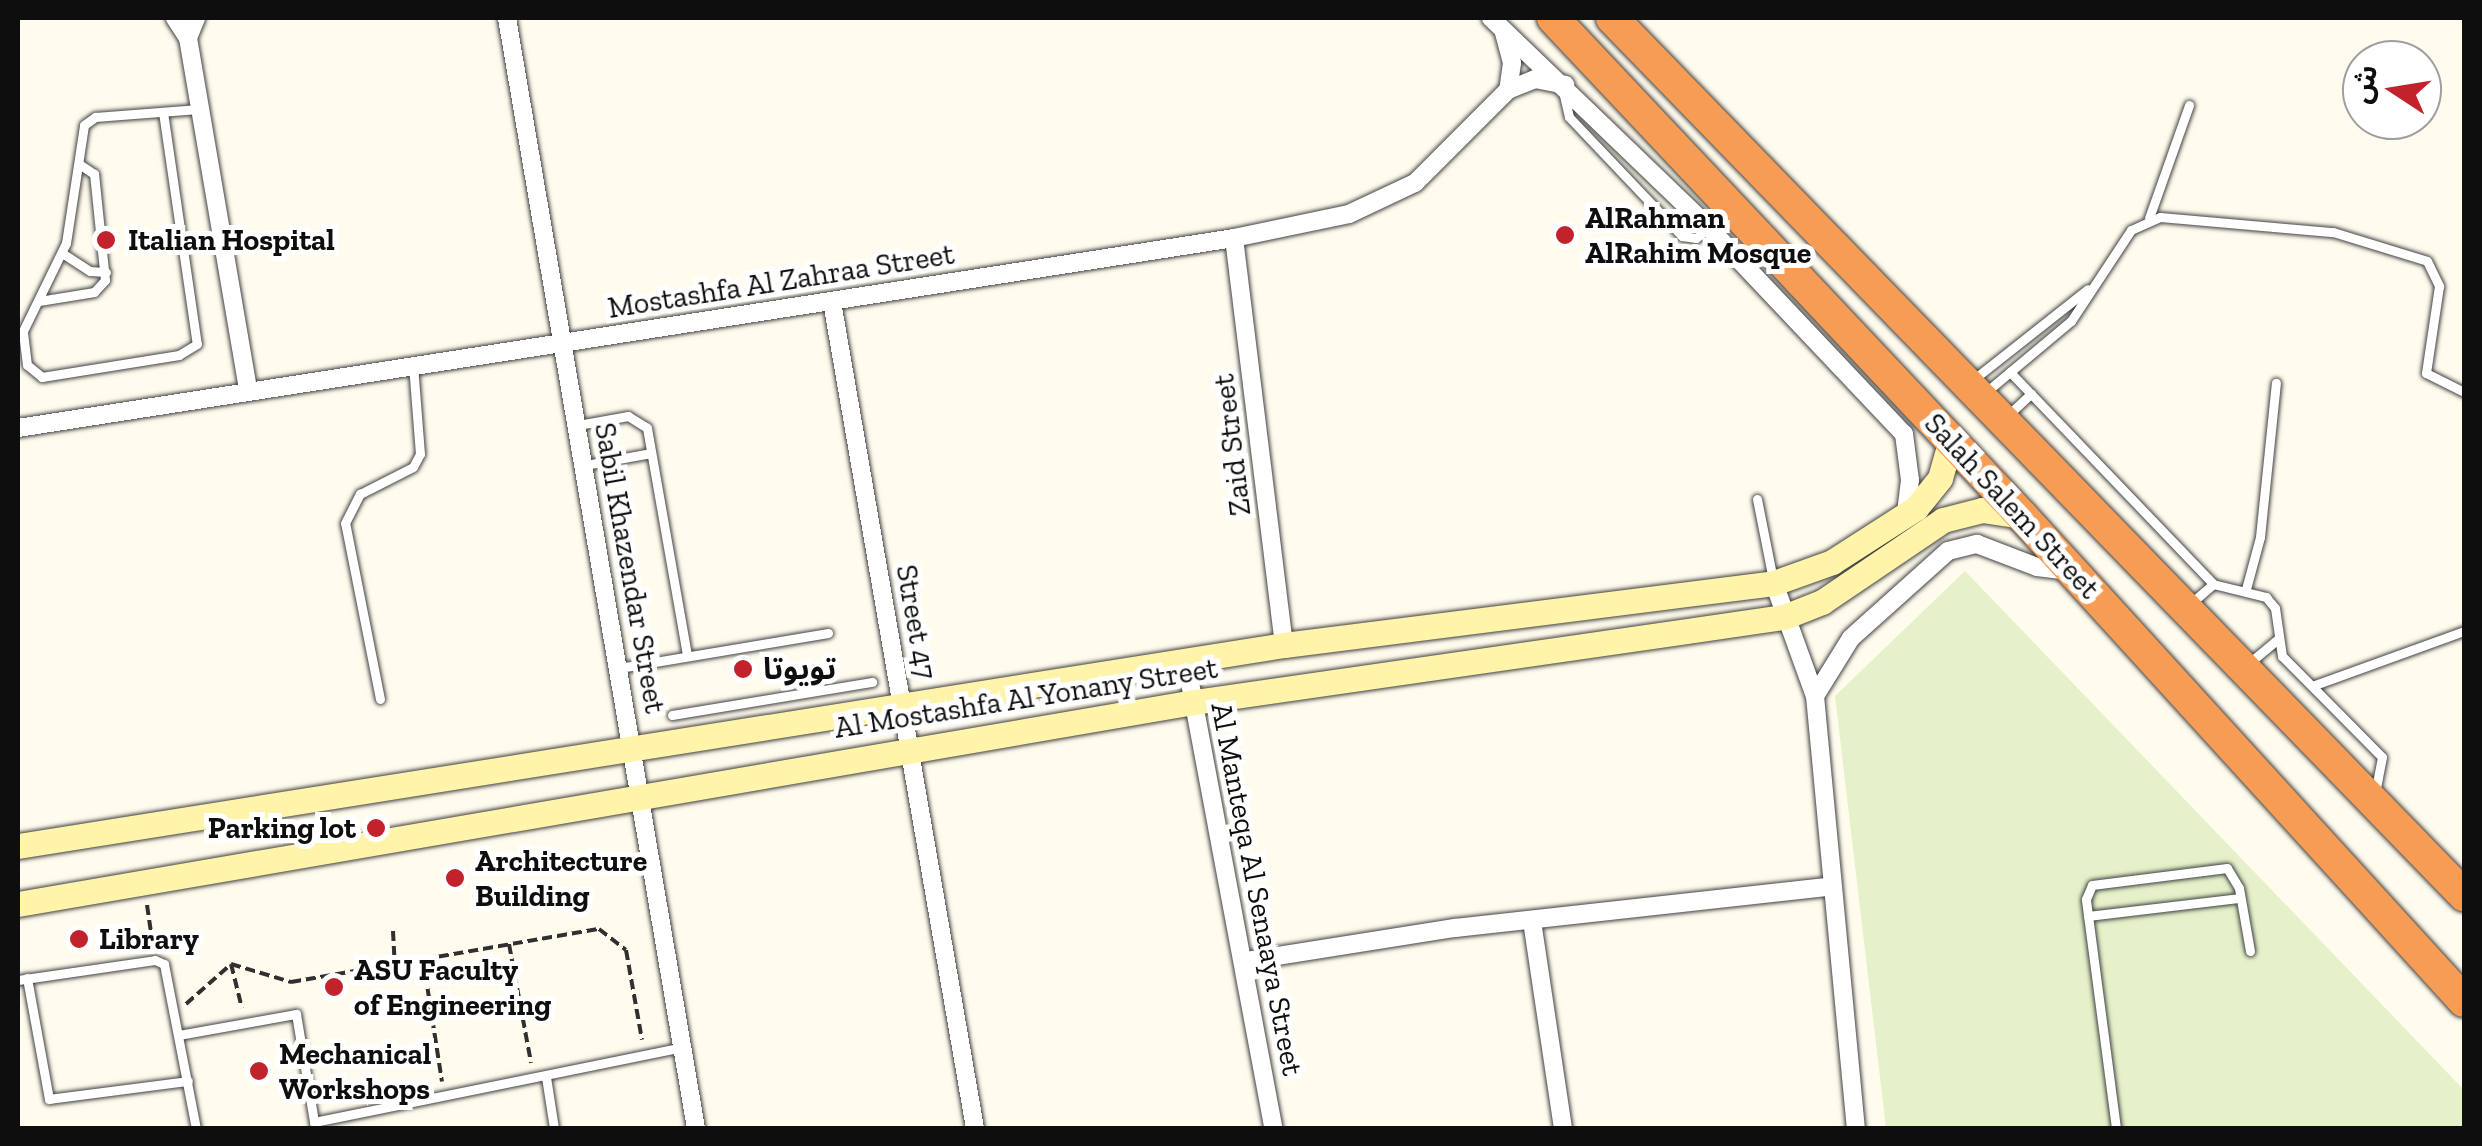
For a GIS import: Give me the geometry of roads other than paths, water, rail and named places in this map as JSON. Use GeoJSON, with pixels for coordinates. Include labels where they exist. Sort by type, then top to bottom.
{"type":"FeatureCollection","features":[{"type":"Feature","properties":{"kind":"highway","name":"Salah Salem Street"},"geometry":{"type":"LineString","coordinates":[[1552,18],[2022,516],[2464,1001]]}},
{"type":"Feature","properties":{"kind":"highway","name":"Salah Salem Street"},"geometry":{"type":"LineString","coordinates":[[1612,18],[2464,895]]}},
{"type":"Feature","properties":{"kind":"street"},"geometry":{"type":"LineString","coordinates":[[176,18],[188,38],[248,388]]}},
{"type":"Feature","properties":{"kind":"street"},"geometry":{"type":"LineString","coordinates":[[188,38],[196,18]]}},
{"type":"Feature","properties":{"kind":"street","name":"Sabil Khazendar Street"},"geometry":{"type":"LineString","coordinates":[[507,18],[696,1128]]}},
{"type":"Feature","properties":{"kind":"street"},"geometry":{"type":"LineString","coordinates":[[1495,21],[1709,228],[1904,434],[1910,480],[1906,515]]}},
{"type":"Feature","properties":{"kind":"street"},"geometry":{"type":"LineString","coordinates":[[1495,21],[1512,63],[1508,90]]}},
{"type":"Feature","properties":{"kind":"street"},"geometry":{"type":"LineString","coordinates":[[1508,90],[1535,79],[1564,85]]}},
{"type":"Feature","properties":{"kind":"street","name":"Mostashfa Al Zahraa Street"},"geometry":{"type":"LineString","coordinates":[[18,428],[248,388],[1234,238],[1350,214],[1395,197],[1508,90]]}},
{"type":"Feature","properties":{"kind":"street","name":"Zaid Street"},"geometry":{"type":"LineString","coordinates":[[1234,238],[1284,645]]}},
{"type":"Feature","properties":{"kind":"street","name":"Street 47"},"geometry":{"type":"LineString","coordinates":[[832,302],[975,1128]]}},
{"type":"Feature","properties":{"kind":"street","name":"Al Mostashfa Al Yonany Street"},"geometry":{"type":"LineString","coordinates":[[18,846],[1284,645],[1774,583],[1832,562],[1906,515],[1940,478],[1951,440]]}},
{"type":"Feature","properties":{"kind":"street","name":"Al Mostashfa Al Yonany Street"},"geometry":{"type":"LineString","coordinates":[[18,904],[1194,702],[1784,617],[1822,602],[1943,520],[1982,510],[2022,516]]}},
{"type":"Feature","properties":{"kind":"street"},"geometry":{"type":"LineString","coordinates":[[1814,696],[1851,638],[1948,551],[1977,544],[2020,562],[2072,570]]}},
{"type":"Feature","properties":{"kind":"street"},"geometry":{"type":"LineString","coordinates":[[1774,583],[1814,696],[1829,887],[1856,1128]]}},
{"type":"Feature","properties":{"kind":"street","name":"Al Manteqa Al Senaaya Street"},"geometry":{"type":"LineString","coordinates":[[1186,660],[1246,960],[1273,1128]]}},
{"type":"Feature","properties":{"kind":"street"},"geometry":{"type":"LineString","coordinates":[[1246,960],[1532,921],[1829,887]]}},
{"type":"Feature","properties":{"kind":"street"},"geometry":{"type":"LineString","coordinates":[[1532,921],[1563,1128]]}},
{"type":"Feature","properties":{"kind":"lane"},"geometry":{"type":"LineString","coordinates":[[1982,402],[2090,287],[2131,230],[2148,218],[2189,105]]}},
{"type":"Feature","properties":{"kind":"lane"},"geometry":{"type":"LineString","coordinates":[[163,112],[197,344],[179,355],[42,377],[28,365],[23,331],[62,253],[88,120],[199,108]]}},
{"type":"Feature","properties":{"kind":"lane"},"geometry":{"type":"LineString","coordinates":[[38,301],[94,292],[106,272],[94,174],[79,164]]}},
{"type":"Feature","properties":{"kind":"lane"},"geometry":{"type":"LineString","coordinates":[[2148,218],[2313,229],[2426,261],[2439,286],[2426,373],[2464,392]]}},
{"type":"Feature","properties":{"kind":"lane"},"geometry":{"type":"LineString","coordinates":[[62,253],[74,264],[106,272]]}},
{"type":"Feature","properties":{"kind":"lane"},"geometry":{"type":"LineString","coordinates":[[1982,402],[2010,372],[2072,321],[2090,287]]}},
{"type":"Feature","properties":{"kind":"lane"},"geometry":{"type":"LineString","coordinates":[[380,700],[345,523],[360,494],[413,467],[420,454],[413,364]]}},
{"type":"Feature","properties":{"kind":"lane"},"geometry":{"type":"LineString","coordinates":[[2010,372],[2213,584],[2246,589],[2275,608],[2282,656],[2382,757],[2374,799]]}},
{"type":"Feature","properties":{"kind":"lane"},"geometry":{"type":"LineString","coordinates":[[2246,589],[2260,538],[2276,382]]}},
{"type":"Feature","properties":{"kind":"lane"},"geometry":{"type":"LineString","coordinates":[[1982,402],[2031,394]]}},
{"type":"Feature","properties":{"kind":"lane"},"geometry":{"type":"LineString","coordinates":[[578,425],[638,417],[651,453],[686,656]]}},
{"type":"Feature","properties":{"kind":"lane"},"geometry":{"type":"LineString","coordinates":[[585,465],[651,453]]}},
{"type":"Feature","properties":{"kind":"lane"},"geometry":{"type":"LineString","coordinates":[[1757,499],[1774,583]]}},
{"type":"Feature","properties":{"kind":"lane"},"geometry":{"type":"LineString","coordinates":[[2184,609],[2213,584]]}},
{"type":"Feature","properties":{"kind":"lane"},"geometry":{"type":"LineString","coordinates":[[2312,686],[2464,631]]}},
{"type":"Feature","properties":{"kind":"lane"},"geometry":{"type":"LineString","coordinates":[[618,668],[828,633]]}},
{"type":"Feature","properties":{"kind":"lane"},"geometry":{"type":"LineString","coordinates":[[2242,669],[2278,639]]}},
{"type":"Feature","properties":{"kind":"lane"},"geometry":{"type":"LineString","coordinates":[[672,715],[872,682]]}},
{"type":"Feature","properties":{"kind":"lane"},"geometry":{"type":"LineString","coordinates":[[773,698],[778,726]]}},
{"type":"Feature","properties":{"kind":"lane"},"geometry":{"type":"LineString","coordinates":[[2116,1128],[2088,891],[2099,881],[2227,868],[2240,898],[2250,952]]}},
{"type":"Feature","properties":{"kind":"lane"},"geometry":{"type":"LineString","coordinates":[[2088,916],[2240,898]]}},
{"type":"Feature","properties":{"kind":"lane"},"geometry":{"type":"LineString","coordinates":[[188,1081],[49,1100],[22,979],[160,961],[175,1014],[188,1081],[196,1128]]}},
{"type":"Feature","properties":{"kind":"lane"},"geometry":{"type":"LineString","coordinates":[[179,1035],[296,1014],[314,1125],[682,1047]]}},
{"type":"Feature","properties":{"kind":"lane"},"geometry":{"type":"LineString","coordinates":[[546,1077],[554,1128]]}},
{"type":"Feature","properties":{"kind":"place","name":"AlRahman AlRahim Mosque"},"geometry":{"type":"Point","coordinates":[1565,235]}},
{"type":"Feature","properties":{"kind":"place","name":"Italian Hospital"},"geometry":{"type":"Point","coordinates":[106,240]}},
{"type":"Feature","properties":{"kind":"place","name":"تويوتا"},"geometry":{"type":"Point","coordinates":[743,669]}},
{"type":"Feature","properties":{"kind":"place","name":"Parking lot"},"geometry":{"type":"Point","coordinates":[376,828]}},
{"type":"Feature","properties":{"kind":"place","name":"Architecture Building"},"geometry":{"type":"Point","coordinates":[455,878]}},
{"type":"Feature","properties":{"kind":"place","name":"Library"},"geometry":{"type":"Point","coordinates":[79,939]}},
{"type":"Feature","properties":{"kind":"place","name":"ASU Faculty of Engineering"},"geometry":{"type":"Point","coordinates":[334,987]}},
{"type":"Feature","properties":{"kind":"place","name":"Mechanical Workshops"},"geometry":{"type":"Point","coordinates":[259,1071]}}]}
